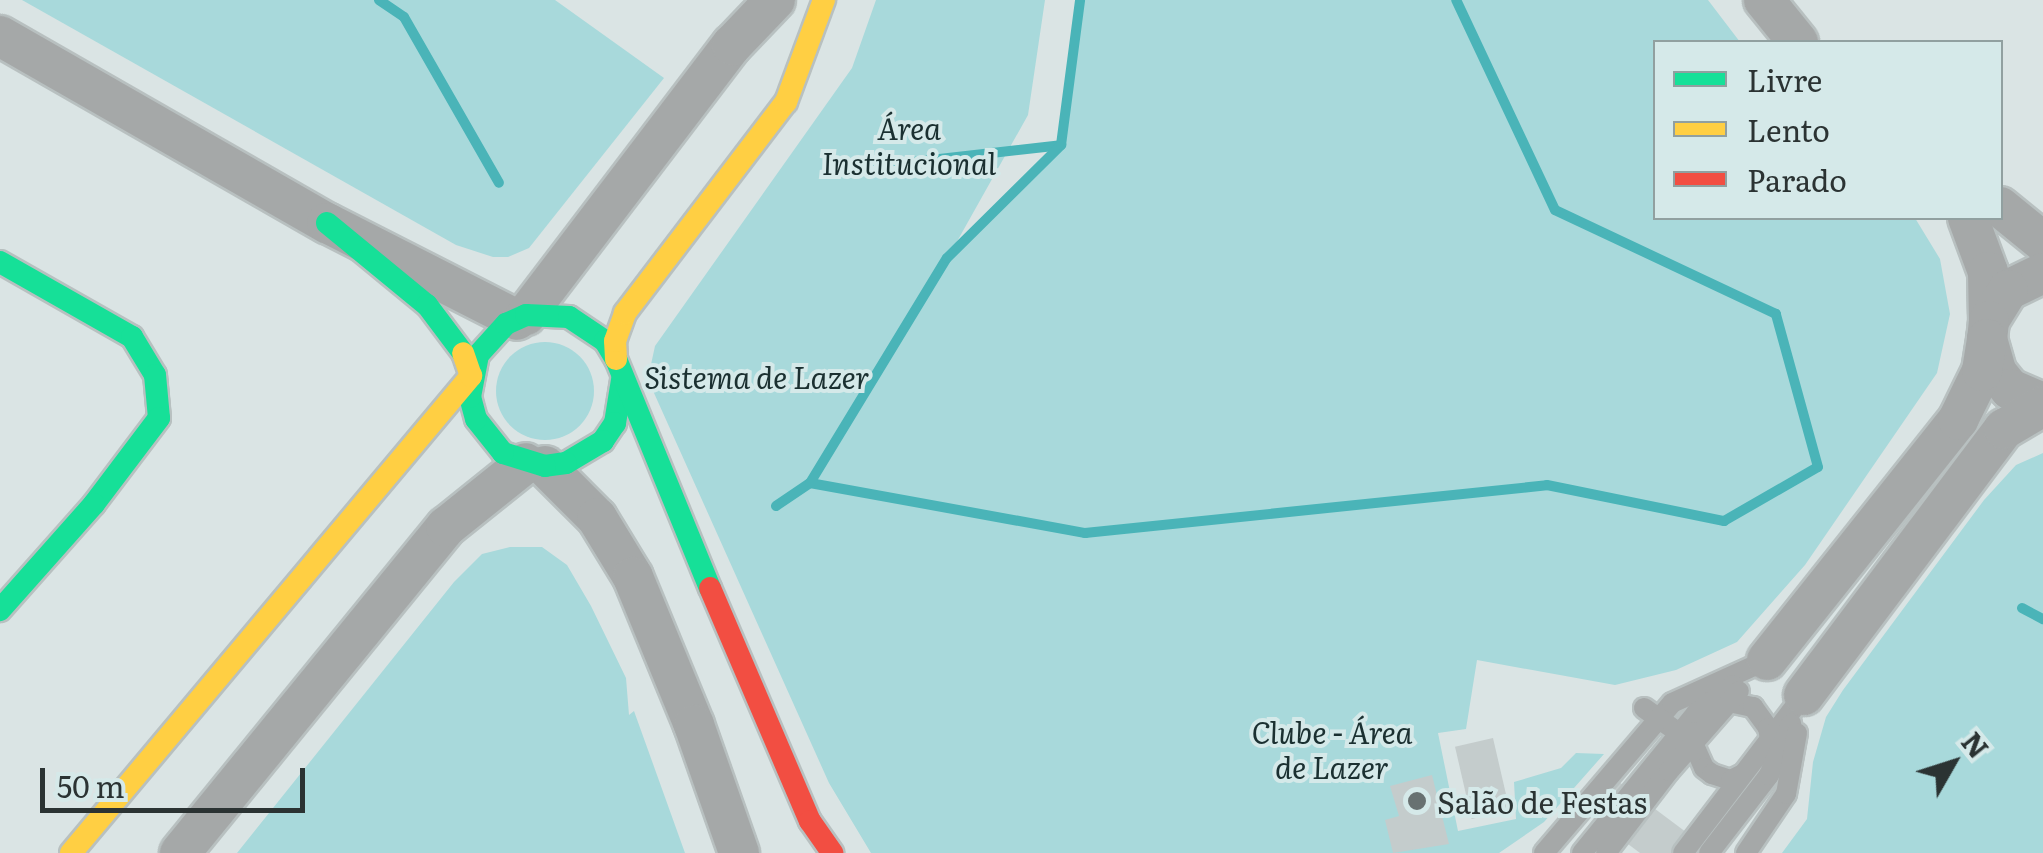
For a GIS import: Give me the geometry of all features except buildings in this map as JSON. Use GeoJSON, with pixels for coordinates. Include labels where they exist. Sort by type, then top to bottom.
{"type":"FeatureCollection","features":[{"type":"Feature","properties":{"kind":"street"},"geometry":{"type":"LineString","coordinates":[[70,853],[471,376],[490,338],[522,317],[732,45],[776,0]]}},
{"type":"Feature","properties":{"kind":"street"},"geometry":{"type":"LineString","coordinates":[[180,853],[446,526],[536,464],[586,455],[603,441],[616,423],[619,369],[615,342],[624,313],[786,102],[824,0]]}},
{"type":"Feature","properties":{"kind":"street"},"geometry":{"type":"LineString","coordinates":[[1764,0],[1796,40]]}},
{"type":"Feature","properties":{"kind":"street"},"geometry":{"type":"LineString","coordinates":[[0,36],[327,223],[522,317],[570,316],[597,334],[619,369],[802,804],[832,853]]}},
{"type":"Feature","properties":{"kind":"street"},"geometry":{"type":"LineString","coordinates":[[2003,209],[2043,242]]}},
{"type":"Feature","properties":{"kind":"street"},"geometry":{"type":"LineString","coordinates":[[1766,660],[1958,420],[1982,371],[1988,330],[1988,272],[1969,220]]}},
{"type":"Feature","properties":{"kind":"street"},"geometry":{"type":"LineString","coordinates":[[327,223],[427,305],[464,354],[471,376],[473,408],[487,438],[503,452],[536,464],[597,518],[632,577],[694,725],[739,853]]}},
{"type":"Feature","properties":{"kind":"street"},"geometry":{"type":"LineString","coordinates":[[0,262],[132,337],[156,375],[159,418],[94,504],[0,610]]}},
{"type":"Feature","properties":{"kind":"street"},"geometry":{"type":"LineString","coordinates":[[2043,273],[2008,290],[1988,330],[1997,373],[2010,389],[2043,405]]}},
{"type":"Feature","properties":{"kind":"street"},"geometry":{"type":"LineString","coordinates":[[1804,695],[2004,429],[2043,405]]}},
{"type":"Feature","properties":{"kind":"street"},"geometry":{"type":"LineString","coordinates":[[414,444],[453,429],[487,438]]}},
{"type":"Feature","properties":{"kind":"lane"},"geometry":{"type":"LineString","coordinates":[[1582,853],[1686,738],[1729,702],[1766,660]]}},
{"type":"Feature","properties":{"kind":"lane"},"geometry":{"type":"LineString","coordinates":[[1544,853],[1666,711],[1766,660]]}},
{"type":"Feature","properties":{"kind":"lane"},"geometry":{"type":"LineString","coordinates":[[1606,853],[1686,738],[1696,713],[1766,660]]}},
{"type":"Feature","properties":{"kind":"lane"},"geometry":{"type":"LineString","coordinates":[[1682,853],[1804,695]]}},
{"type":"Feature","properties":{"kind":"lane"},"geometry":{"type":"LineString","coordinates":[[1709,853],[1769,775],[1804,695]]}},
{"type":"Feature","properties":{"kind":"lane"},"geometry":{"type":"LineString","coordinates":[[1746,853],[1786,794],[1804,695]]}},
{"type":"Feature","properties":{"kind":"lane"},"geometry":{"type":"LineString","coordinates":[[1729,702],[1753,708],[1768,728],[1770,738]]}},
{"type":"Feature","properties":{"kind":"lane"},"geometry":{"type":"LineString","coordinates":[[1666,711],[1704,768],[1732,780],[1743,774]]}},
{"type":"Feature","properties":{"kind":"green space"},"geometry":{"type":"Polygon","coordinates":[[[22,0],[555,0],[664,78],[529,248],[508,257],[493,257],[456,245],[22,0]]]}},
{"type":"Feature","properties":{"kind":"green space"},"geometry":{"type":"Polygon","coordinates":[[[876,0],[1045,0],[1028,115],[950,254],[1062,148],[1080,0],[1708,0],[1738,40],[1653,40],[1653,220],[1916,220],[1940,259],[1950,314],[1937,373],[1805,565],[1737,642],[1676,670],[1615,685],[1477,660],[1466,729],[1438,733],[1458,831],[1516,819],[1514,782],[1561,768],[1576,753],[1604,754],[1544,822],[1499,853],[871,853],[829,783],[654,393],[650,369],[655,346],[852,68],[876,0]]]}},
{"type":"Feature","properties":{"kind":"green space"},"geometry":{"type":"Polygon","coordinates":[[[545,342],[564,346],[579,357],[590,372],[594,391],[590,410],[579,425],[564,436],[545,440],[526,436],[511,425],[500,410],[496,391],[500,372],[511,357],[526,346],[545,342]]]}},
{"type":"Feature","properties":{"kind":"green space"},"geometry":{"type":"Polygon","coordinates":[[[2043,453],[2043,853],[1782,853],[1807,819],[1813,762],[1826,717],[1843,690],[1984,500],[2016,465],[2043,453]]]}},
{"type":"Feature","properties":{"kind":"green space"},"geometry":{"type":"Polygon","coordinates":[[[510,547],[542,547],[567,565],[591,606],[626,678],[629,715],[634,711],[685,853],[237,853],[454,582],[482,554],[510,547]]]}},
{"type":"Feature","properties":{"kind":"waterway"},"geometry":{"type":"LineString","coordinates":[[379,0],[404,17],[499,183]]}},
{"type":"Feature","properties":{"kind":"waterway"},"geometry":{"type":"LineString","coordinates":[[776,506],[810,483],[947,258],[1061,145],[1080,0]]}},
{"type":"Feature","properties":{"kind":"waterway"},"geometry":{"type":"LineString","coordinates":[[810,483],[1085,533],[1547,485],[1724,521],[1818,467],[1776,314],[1555,210],[1456,0]]}},
{"type":"Feature","properties":{"kind":"waterway"},"geometry":{"type":"LineString","coordinates":[[834,171],[1061,145]]}},
{"type":"Feature","properties":{"kind":"waterway"},"geometry":{"type":"LineString","coordinates":[[2022,608],[2043,619]]}},
{"type":"Feature","properties":{"kind":"traffic: fast"},"geometry":{"type":"LineString","coordinates":[[327,223],[427,305],[463,353]]}},
{"type":"Feature","properties":{"kind":"traffic: fast"},"geometry":{"type":"LineString","coordinates":[[0,262],[132,337],[155,375],[159,418],[94,504],[0,610]]}},
{"type":"Feature","properties":{"kind":"traffic: fast"},"geometry":{"type":"LineString","coordinates":[[622,380],[615,423],[603,441],[566,463],[545,466],[503,453],[476,419],[470,397],[478,355],[506,324],[526,315],[569,317],[605,341],[616,359],[710,588]]}},
{"type":"Feature","properties":{"kind":"traffic: slow"},"geometry":{"type":"LineString","coordinates":[[616,359],[615,341],[625,313],[786,102],[824,0]]}},
{"type":"Feature","properties":{"kind":"traffic: slow"},"geometry":{"type":"LineString","coordinates":[[71,853],[471,376],[463,353]]}},
{"type":"Feature","properties":{"kind":"traffic: jam"},"geometry":{"type":"LineString","coordinates":[[710,588],[810,821],[832,853]]}},
{"type":"Feature","properties":{"kind":"place","name":"Salão de Festas"},"geometry":{"type":"Point","coordinates":[1417,801]}},
{"type":"Feature","properties":{"kind":"park label","name":"Área Institucional"},"geometry":{"type":"Point","coordinates":[909,144]}},
{"type":"Feature","properties":{"kind":"park label","name":"Sistema de Lazer"},"geometry":{"type":"Point","coordinates":[757,376]}},
{"type":"Feature","properties":{"kind":"park label","name":"Clube - Área de Lazer"},"geometry":{"type":"Point","coordinates":[1332,748]}}]}
